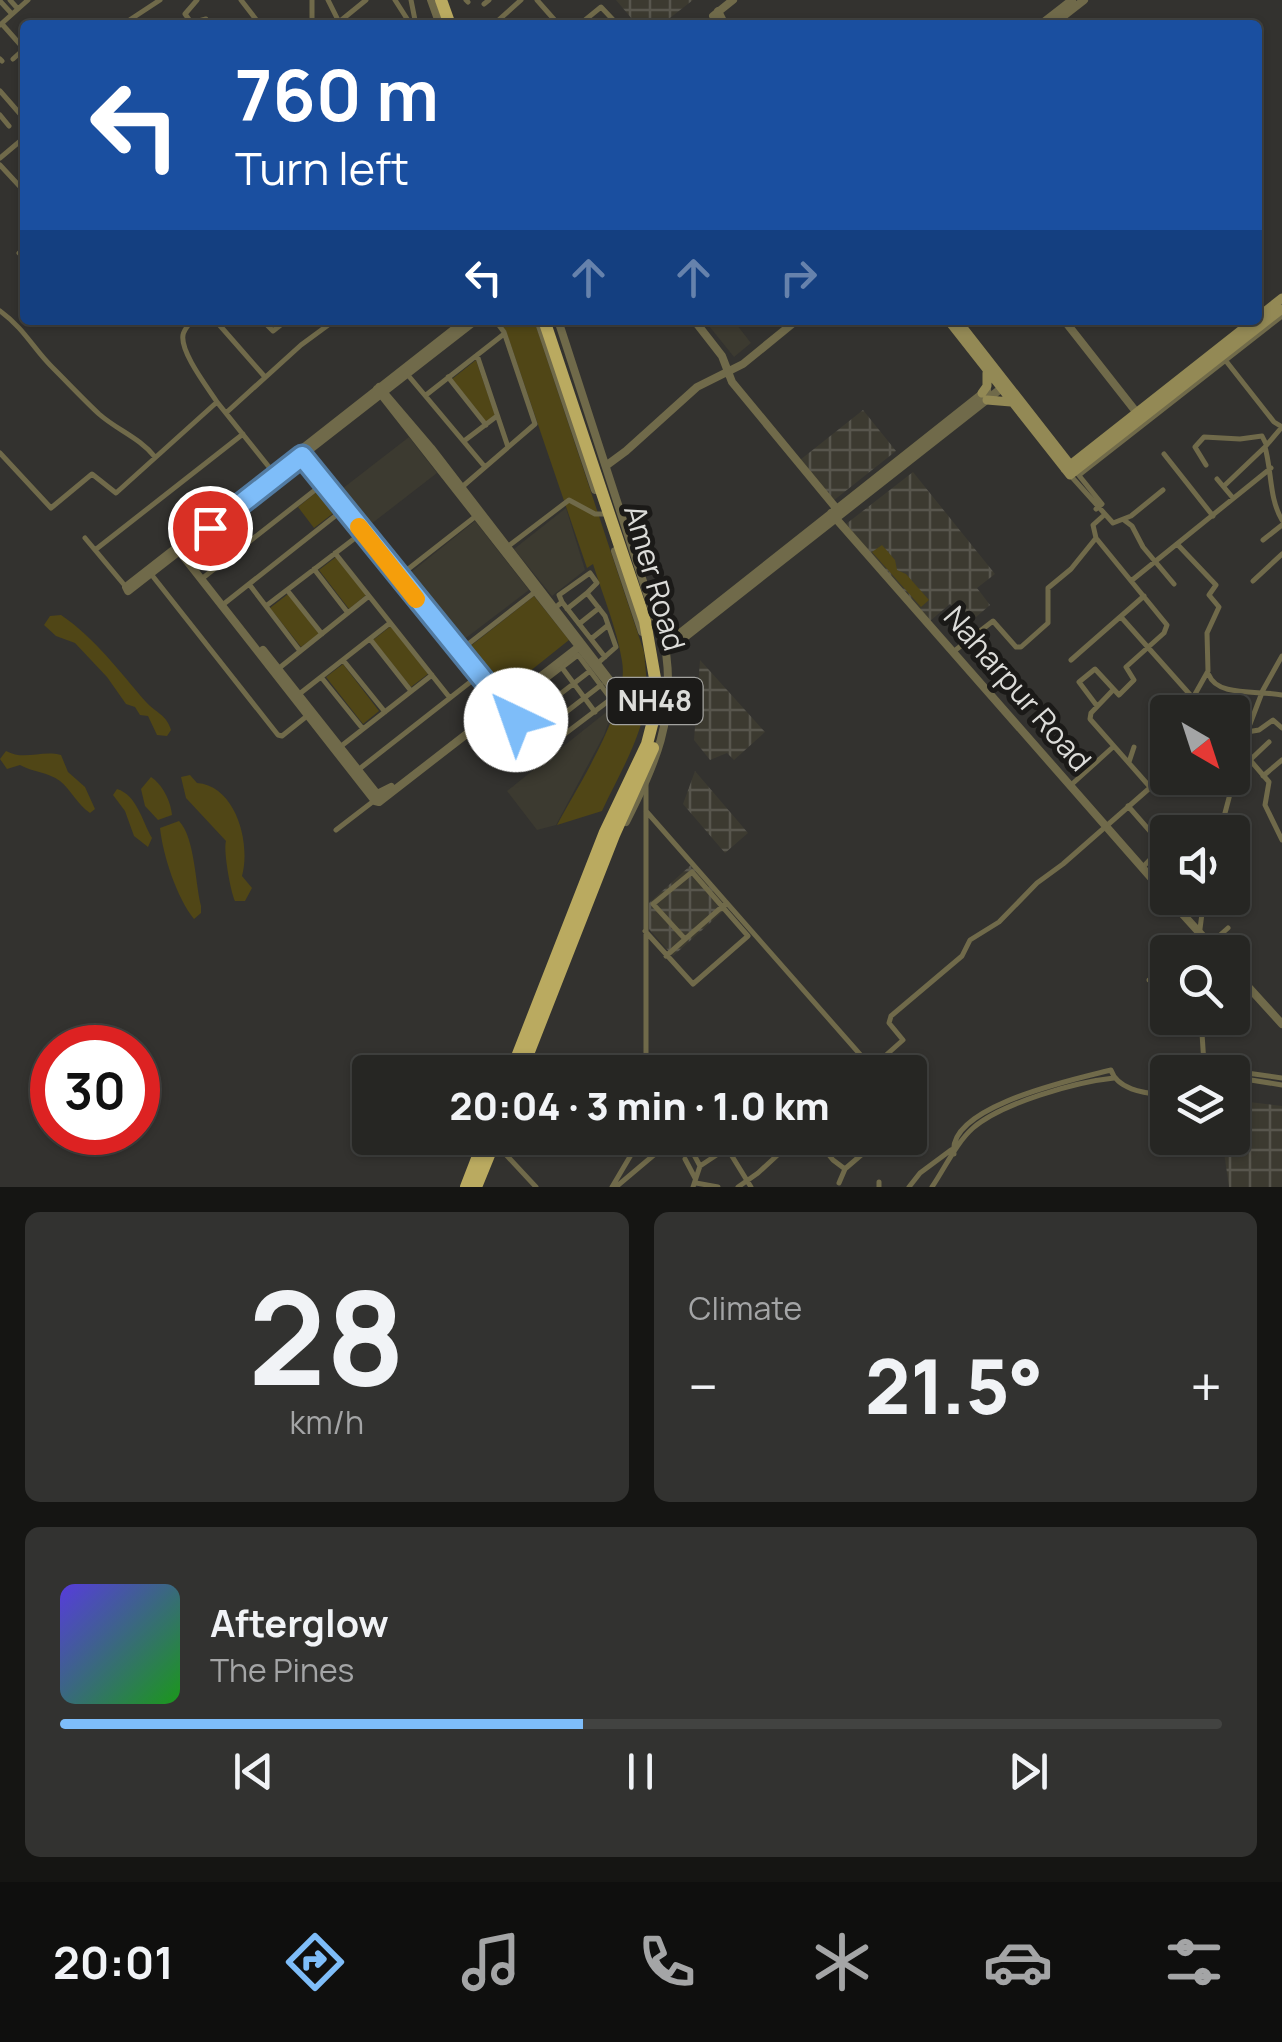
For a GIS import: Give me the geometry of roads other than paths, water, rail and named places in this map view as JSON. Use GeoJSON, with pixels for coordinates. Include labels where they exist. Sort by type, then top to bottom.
{"type":"FeatureCollection","features":[{"type":"Feature","properties":{"kind":"highway","name":"Amer Road"},"geometry":{"type":"LineString","coordinates":[[515,1055],[614,807],[647,744],[656,684],[645,621],[610,495],[546,325]]}},
{"type":"Feature","properties":{"kind":"highway","name":"Amer Road"},"geometry":{"type":"LineString","coordinates":[[530,1055],[598,881],[638,803],[660,724],[662,681],[650,618],[609,513],[546,325]]}},
{"type":"Feature","properties":{"kind":"highway"},"geometry":{"type":"LineString","coordinates":[[589,475],[610,495],[609,513]]}},
{"type":"Feature","properties":{"kind":"highway"},"geometry":{"type":"LineString","coordinates":[[470,1185],[485,1155]]}},
{"type":"Feature","properties":{"kind":"main road"},"geometry":{"type":"LineString","coordinates":[[1262,314],[1282,298]]}},
{"type":"Feature","properties":{"kind":"main road"},"geometry":{"type":"LineString","coordinates":[[1072,471],[1085,454],[1137,413],[1282,312]]}},
{"type":"Feature","properties":{"kind":"main road"},"geometry":{"type":"LineString","coordinates":[[952,325],[1059,450],[1072,471]]}},
{"type":"Feature","properties":{"kind":"main road"},"geometry":{"type":"LineString","coordinates":[[961,325],[1014,403],[1072,471]]}},
{"type":"Feature","properties":{"kind":"main road"},"geometry":{"type":"LineString","coordinates":[[1072,471],[1222,355],[1250,325]]}},
{"type":"Feature","properties":{"kind":"main road"},"geometry":{"type":"LineString","coordinates":[[987,369],[985,397],[1014,403]]}},
{"type":"Feature","properties":{"kind":"main road"},"geometry":{"type":"LineString","coordinates":[[1059,450],[1085,454]]}},
{"type":"Feature","properties":{"kind":"street"},"geometry":{"type":"LineString","coordinates":[[10,0],[15,12]]}},
{"type":"Feature","properties":{"kind":"street"},"geometry":{"type":"LineString","coordinates":[[20,45],[1,24],[28,0]]}},
{"type":"Feature","properties":{"kind":"street"},"geometry":{"type":"LineString","coordinates":[[129,20],[160,0]]}},
{"type":"Feature","properties":{"kind":"street"},"geometry":{"type":"LineString","coordinates":[[189,20],[185,14],[197,0]]}},
{"type":"Feature","properties":{"kind":"street"},"geometry":{"type":"LineString","coordinates":[[343,20],[366,0]]}},
{"type":"Feature","properties":{"kind":"street"},"geometry":{"type":"LineString","coordinates":[[498,20],[521,0]]}},
{"type":"Feature","properties":{"kind":"street"},"geometry":{"type":"LineString","coordinates":[[537,0],[555,20]]}},
{"type":"Feature","properties":{"kind":"street"},"geometry":{"type":"LineString","coordinates":[[714,20],[733,0]]}},
{"type":"Feature","properties":{"kind":"street"},"geometry":{"type":"LineString","coordinates":[[1046,20],[1072,0]]}},
{"type":"Feature","properties":{"kind":"street"},"geometry":{"type":"LineString","coordinates":[[1058,20],[1084,0]]}},
{"type":"Feature","properties":{"kind":"street"},"geometry":{"type":"LineString","coordinates":[[0,1],[15,12]]}},
{"type":"Feature","properties":{"kind":"street"},"geometry":{"type":"LineString","coordinates":[[386,11],[396,1]]}},
{"type":"Feature","properties":{"kind":"street"},"geometry":{"type":"LineString","coordinates":[[584,20],[601,7],[613,20]]}},
{"type":"Feature","properties":{"kind":"street"},"geometry":{"type":"LineString","coordinates":[[718,12],[722,20]]}},
{"type":"Feature","properties":{"kind":"street"},"geometry":{"type":"LineString","coordinates":[[201,20],[206,18]]}},
{"type":"Feature","properties":{"kind":"street"},"geometry":{"type":"LineString","coordinates":[[14,59],[20,54]]}},
{"type":"Feature","properties":{"kind":"street"},"geometry":{"type":"LineString","coordinates":[[0,91],[20,113]]}},
{"type":"Feature","properties":{"kind":"street"},"geometry":{"type":"LineString","coordinates":[[0,115],[9,126]]}},
{"type":"Feature","properties":{"kind":"street"},"geometry":{"type":"LineString","coordinates":[[20,142],[0,162],[20,186]]}},
{"type":"Feature","properties":{"kind":"street"},"geometry":{"type":"LineString","coordinates":[[0,310],[25,330],[50,365],[100,415],[144,445],[156,458]]}},
{"type":"Feature","properties":{"kind":"street"},"geometry":{"type":"LineString","coordinates":[[12,319],[20,318]]}},
{"type":"Feature","properties":{"kind":"street"},"geometry":{"type":"LineString","coordinates":[[25,325],[25,330]]}},
{"type":"Feature","properties":{"kind":"street"},"geometry":{"type":"LineString","coordinates":[[189,325],[183,334],[198,376],[273,472]]}},
{"type":"Feature","properties":{"kind":"street"},"geometry":{"type":"LineString","coordinates":[[220,325],[265,378]]}},
{"type":"Feature","properties":{"kind":"street"},"geometry":{"type":"LineString","coordinates":[[227,412],[329,325]]}},
{"type":"Feature","properties":{"kind":"street"},"geometry":{"type":"LineString","coordinates":[[85,538],[131,590],[459,325]]}},
{"type":"Feature","properties":{"kind":"street"},"geometry":{"type":"LineString","coordinates":[[380,390],[408,374],[470,325]]}},
{"type":"Feature","properties":{"kind":"street"},"geometry":{"type":"LineString","coordinates":[[462,488],[534,424],[498,325]]}},
{"type":"Feature","properties":{"kind":"street"},"geometry":{"type":"LineString","coordinates":[[545,325],[589,475],[609,513],[646,646],[651,686],[645,732],[614,807]]}},
{"type":"Feature","properties":{"kind":"street"},"geometry":{"type":"LineString","coordinates":[[560,325],[607,465],[610,495],[665,648],[669,714],[638,803],[646,1055]]}},
{"type":"Feature","properties":{"kind":"street","name":"Naharpur Road"},"geometry":{"type":"LineString","coordinates":[[698,325],[730,371],[732,382],[834,513],[1150,877]]}},
{"type":"Feature","properties":{"kind":"street"},"geometry":{"type":"LineString","coordinates":[[607,465],[697,386],[730,371],[790,325]]}},
{"type":"Feature","properties":{"kind":"street"},"geometry":{"type":"LineString","coordinates":[[1068,325],[1137,413]]}},
{"type":"Feature","properties":{"kind":"street"},"geometry":{"type":"LineString","coordinates":[[426,395],[504,334]]}},
{"type":"Feature","properties":{"kind":"street"},"geometry":{"type":"LineString","coordinates":[[477,355],[508,448]]}},
{"type":"Feature","properties":{"kind":"street"},"geometry":{"type":"LineString","coordinates":[[1222,355],[1282,427],[1224,486]]}},
{"type":"Feature","properties":{"kind":"street"},"geometry":{"type":"LineString","coordinates":[[408,374],[485,468]]}},
{"type":"Feature","properties":{"kind":"street"},"geometry":{"type":"LineString","coordinates":[[448,377],[486,425]]}},
{"type":"Feature","properties":{"kind":"street"},"geometry":{"type":"LineString","coordinates":[[665,648],[1002,383]]}},
{"type":"Feature","properties":{"kind":"street"},"geometry":{"type":"LineString","coordinates":[[380,390],[462,488],[538,590],[582,642],[602,660],[618,692],[614,691],[582,642],[559,605],[558,596],[589,572],[597,583],[568,609]]}},
{"type":"Feature","properties":{"kind":"street"},"geometry":{"type":"LineString","coordinates":[[380,390],[476,516],[506,548]]}},
{"type":"Feature","properties":{"kind":"street"},"geometry":{"type":"LineString","coordinates":[[0,453],[51,508],[92,474],[116,493],[218,402]]}},
{"type":"Feature","properties":{"kind":"street"},"geometry":{"type":"LineString","coordinates":[[464,442],[498,416]]}},
{"type":"Feature","properties":{"kind":"street"},"geometry":{"type":"LineString","coordinates":[[95,550],[243,434]]}},
{"type":"Feature","properties":{"kind":"street"},"geometry":{"type":"LineString","coordinates":[[1206,465],[1195,447],[1204,437],[1261,436],[1282,523],[1263,540]]}},
{"type":"Feature","properties":{"kind":"street"},"geometry":{"type":"LineString","coordinates":[[180,548],[300,454]]}},
{"type":"Feature","properties":{"kind":"street"},"geometry":{"type":"LineString","coordinates":[[300,454],[540,754]]}},
{"type":"Feature","properties":{"kind":"street"},"geometry":{"type":"LineString","coordinates":[[1164,454],[1212,516]]}},
{"type":"Feature","properties":{"kind":"street"},"geometry":{"type":"LineString","coordinates":[[1132,581],[1271,468]]}},
{"type":"Feature","properties":{"kind":"street"},"geometry":{"type":"LineString","coordinates":[[1072,471],[1096,509],[1113,523],[1124,520],[1164,490]]}},
{"type":"Feature","properties":{"kind":"street"},"geometry":{"type":"LineString","coordinates":[[1238,472],[1250,485]]}},
{"type":"Feature","properties":{"kind":"street"},"geometry":{"type":"LineString","coordinates":[[1217,479],[1233,498]]}},
{"type":"Feature","properties":{"kind":"street"},"geometry":{"type":"LineString","coordinates":[[1272,490],[1282,481]]}},
{"type":"Feature","properties":{"kind":"street"},"geometry":{"type":"LineString","coordinates":[[204,577],[324,483]]}},
{"type":"Feature","properties":{"kind":"street"},"geometry":{"type":"LineString","coordinates":[[506,548],[568,500],[595,514],[609,513]]}},
{"type":"Feature","properties":{"kind":"street"},"geometry":{"type":"LineString","coordinates":[[226,603],[344,509]]}},
{"type":"Feature","properties":{"kind":"street"},"geometry":{"type":"LineString","coordinates":[[398,576],[476,516]]}},
{"type":"Feature","properties":{"kind":"street"},"geometry":{"type":"LineString","coordinates":[[1097,706],[1080,681],[1095,669],[1119,695],[1132,682],[1126,667],[1164,633],[1167,625],[1096,538],[1093,526],[1103,516]]}},
{"type":"Feature","properties":{"kind":"street"},"geometry":{"type":"LineString","coordinates":[[1124,520],[1174,584]]}},
{"type":"Feature","properties":{"kind":"street"},"geometry":{"type":"LineString","coordinates":[[266,606],[363,532]]}},
{"type":"Feature","properties":{"kind":"street"},"geometry":{"type":"LineString","coordinates":[[954,652],[993,621],[1021,647],[1048,622],[1048,588],[1071,569],[1096,538]]}},
{"type":"Feature","properties":{"kind":"street"},"geometry":{"type":"LineString","coordinates":[[1178,544],[1216,587],[1209,596],[1219,609],[1206,638],[1210,680],[1218,688],[1282,695]]}},
{"type":"Feature","properties":{"kind":"street"},"geometry":{"type":"LineString","coordinates":[[180,548],[226,603],[308,716],[378,798]]}},
{"type":"Feature","properties":{"kind":"street"},"geometry":{"type":"LineString","coordinates":[[180,548],[378,798]]}},
{"type":"Feature","properties":{"kind":"street"},"geometry":{"type":"LineString","coordinates":[[336,553],[450,698]]}},
{"type":"Feature","properties":{"kind":"street"},"geometry":{"type":"LineString","coordinates":[[1253,581],[1282,554]]}},
{"type":"Feature","properties":{"kind":"street"},"geometry":{"type":"LineString","coordinates":[[314,569],[348,613]]}},
{"type":"Feature","properties":{"kind":"street"},"geometry":{"type":"LineString","coordinates":[[150,572],[278,735],[308,716]]}},
{"type":"Feature","properties":{"kind":"street"},"geometry":{"type":"LineString","coordinates":[[249,584],[300,651]]}},
{"type":"Feature","properties":{"kind":"street"},"geometry":{"type":"LineString","coordinates":[[570,586],[599,608],[607,626],[616,648],[602,660]]}},
{"type":"Feature","properties":{"kind":"street"},"geometry":{"type":"LineString","coordinates":[[287,590],[322,634]]}},
{"type":"Feature","properties":{"kind":"street"},"geometry":{"type":"LineString","coordinates":[[538,590],[568,609],[579,624],[582,642]]}},
{"type":"Feature","properties":{"kind":"street"},"geometry":{"type":"LineString","coordinates":[[458,652],[538,590]]}},
{"type":"Feature","properties":{"kind":"street"},"geometry":{"type":"LineString","coordinates":[[275,671],[369,596]]}},
{"type":"Feature","properties":{"kind":"street"},"geometry":{"type":"LineString","coordinates":[[1071,660],[1144,596]]}},
{"type":"Feature","properties":{"kind":"street"},"geometry":{"type":"LineString","coordinates":[[579,624],[599,608]]}},
{"type":"Feature","properties":{"kind":"street"},"geometry":{"type":"LineString","coordinates":[[1121,617],[1190,695]]}},
{"type":"Feature","properties":{"kind":"street"},"geometry":{"type":"LineString","coordinates":[[298,696],[390,623]]}},
{"type":"Feature","properties":{"kind":"street"},"geometry":{"type":"LineString","coordinates":[[336,830],[503,706],[578,655],[611,700],[580,724],[525,764],[492,722],[503,706],[607,626]]}},
{"type":"Feature","properties":{"kind":"street"},"geometry":{"type":"LineString","coordinates":[[370,639],[410,692]]}},
{"type":"Feature","properties":{"kind":"street"},"geometry":{"type":"LineString","coordinates":[[503,706],[520,700],[545,681],[582,642]]}},
{"type":"Feature","properties":{"kind":"street"},"geometry":{"type":"LineString","coordinates":[[1250,724],[1282,656]]}},
{"type":"Feature","properties":{"kind":"street"},"geometry":{"type":"LineString","coordinates":[[343,660],[385,712]]}},
{"type":"Feature","properties":{"kind":"street"},"geometry":{"type":"LineString","coordinates":[[560,665],[595,712]]}},
{"type":"Feature","properties":{"kind":"street"},"geometry":{"type":"LineString","coordinates":[[500,732],[533,716],[590,671]]}},
{"type":"Feature","properties":{"kind":"street"},"geometry":{"type":"LineString","coordinates":[[1195,695],[1208,672]]}},
{"type":"Feature","properties":{"kind":"street"},"geometry":{"type":"LineString","coordinates":[[337,749],[432,675]]}},
{"type":"Feature","properties":{"kind":"street"},"geometry":{"type":"LineString","coordinates":[[357,770],[478,676]]}},
{"type":"Feature","properties":{"kind":"street"},"geometry":{"type":"LineString","coordinates":[[322,677],[363,729]]}},
{"type":"Feature","properties":{"kind":"street"},"geometry":{"type":"LineString","coordinates":[[545,681],[557,696]]}},
{"type":"Feature","properties":{"kind":"street"},"geometry":{"type":"LineString","coordinates":[[530,740],[601,685]]}},
{"type":"Feature","properties":{"kind":"street"},"geometry":{"type":"LineString","coordinates":[[886,1055],[903,1040],[890,1024],[891,1016],[962,956],[970,940],[999,922],[1022,896],[1150,787],[1090,719],[1113,690]]}},
{"type":"Feature","properties":{"kind":"street"},"geometry":{"type":"LineString","coordinates":[[532,691],[545,706]]}},
{"type":"Feature","properties":{"kind":"street"},"geometry":{"type":"LineString","coordinates":[[520,700],[554,743]]}},
{"type":"Feature","properties":{"kind":"street"},"geometry":{"type":"LineString","coordinates":[[569,710],[580,724]]}},
{"type":"Feature","properties":{"kind":"street"},"geometry":{"type":"LineString","coordinates":[[1250,732],[1273,720],[1282,728]]}},
{"type":"Feature","properties":{"kind":"street"},"geometry":{"type":"LineString","coordinates":[[555,721],[566,734]]}},
{"type":"Feature","properties":{"kind":"street"},"geometry":{"type":"LineString","coordinates":[[1269,742],[1250,760],[1270,785],[1264,805],[1282,840]]}},
{"type":"Feature","properties":{"kind":"street"},"geometry":{"type":"LineString","coordinates":[[1071,785],[1114,746]]}},
{"type":"Feature","properties":{"kind":"street"},"geometry":{"type":"LineString","coordinates":[[1129,762],[1134,747]]}},
{"type":"Feature","properties":{"kind":"street"},"geometry":{"type":"LineString","coordinates":[[1263,776],[1282,760]]}},
{"type":"Feature","properties":{"kind":"street"},"geometry":{"type":"LineString","coordinates":[[638,803],[857,1055]]}},
{"type":"Feature","properties":{"kind":"street"},"geometry":{"type":"LineString","coordinates":[[1128,806],[1164,846],[1142,868]]}},
{"type":"Feature","properties":{"kind":"street"},"geometry":{"type":"LineString","coordinates":[[645,931],[691,984],[748,935],[692,872],[656,901],[655,908],[684,939]]}},
{"type":"Feature","properties":{"kind":"street"},"geometry":{"type":"LineString","coordinates":[[666,956],[724,905]]}},
{"type":"Feature","properties":{"kind":"street","name":"Naharpur Road"},"geometry":{"type":"LineString","coordinates":[[1183,915],[1201,935]]}},
{"type":"Feature","properties":{"kind":"street"},"geometry":{"type":"LineString","coordinates":[[1198,935],[1201,915]]}},
{"type":"Feature","properties":{"kind":"street"},"geometry":{"type":"LineString","coordinates":[[1220,935],[1228,928]]}},
{"type":"Feature","properties":{"kind":"street"},"geometry":{"type":"LineString","coordinates":[[1250,989],[1282,1024]]}},
{"type":"Feature","properties":{"kind":"street"},"geometry":{"type":"LineString","coordinates":[[932,1187],[953,1151],[957,1134],[968,1122],[1010,1101],[1046,1086],[1111,1070],[1114,1078],[1130,1089],[1150,1093]]}},
{"type":"Feature","properties":{"kind":"street"},"geometry":{"type":"LineString","coordinates":[[1250,1076],[1282,1081]]}},
{"type":"Feature","properties":{"kind":"street"},"geometry":{"type":"LineString","coordinates":[[1250,1078],[1282,1081]]}},
{"type":"Feature","properties":{"kind":"street"},"geometry":{"type":"LineString","coordinates":[[909,1187],[920,1173],[953,1151]]}},
{"type":"Feature","properties":{"kind":"street"},"geometry":{"type":"LineString","coordinates":[[506,1155],[536,1187]]}},
{"type":"Feature","properties":{"kind":"street"},"geometry":{"type":"LineString","coordinates":[[614,1187],[632,1155]]}},
{"type":"Feature","properties":{"kind":"street"},"geometry":{"type":"LineString","coordinates":[[614,1187],[653,1155]]}},
{"type":"Feature","properties":{"kind":"street"},"geometry":{"type":"LineString","coordinates":[[694,1155],[700,1166]]}},
{"type":"Feature","properties":{"kind":"street"},"geometry":{"type":"LineString","coordinates":[[695,1182],[700,1166],[715,1155]]}},
{"type":"Feature","properties":{"kind":"street"},"geometry":{"type":"LineString","coordinates":[[730,1155],[749,1184]]}},
{"type":"Feature","properties":{"kind":"street"},"geometry":{"type":"LineString","coordinates":[[738,1187],[749,1184],[779,1155]]}},
{"type":"Feature","properties":{"kind":"street"},"geometry":{"type":"LineString","coordinates":[[831,1155],[845,1169]]}},
{"type":"Feature","properties":{"kind":"street"},"geometry":{"type":"LineString","coordinates":[[839,1183],[845,1169],[861,1155]]}},
{"type":"Feature","properties":{"kind":"street"},"geometry":{"type":"LineString","coordinates":[[685,1159],[695,1182]]}},
{"type":"Feature","properties":{"kind":"street"},"geometry":{"type":"LineString","coordinates":[[695,1182],[718,1187]]}}]}
